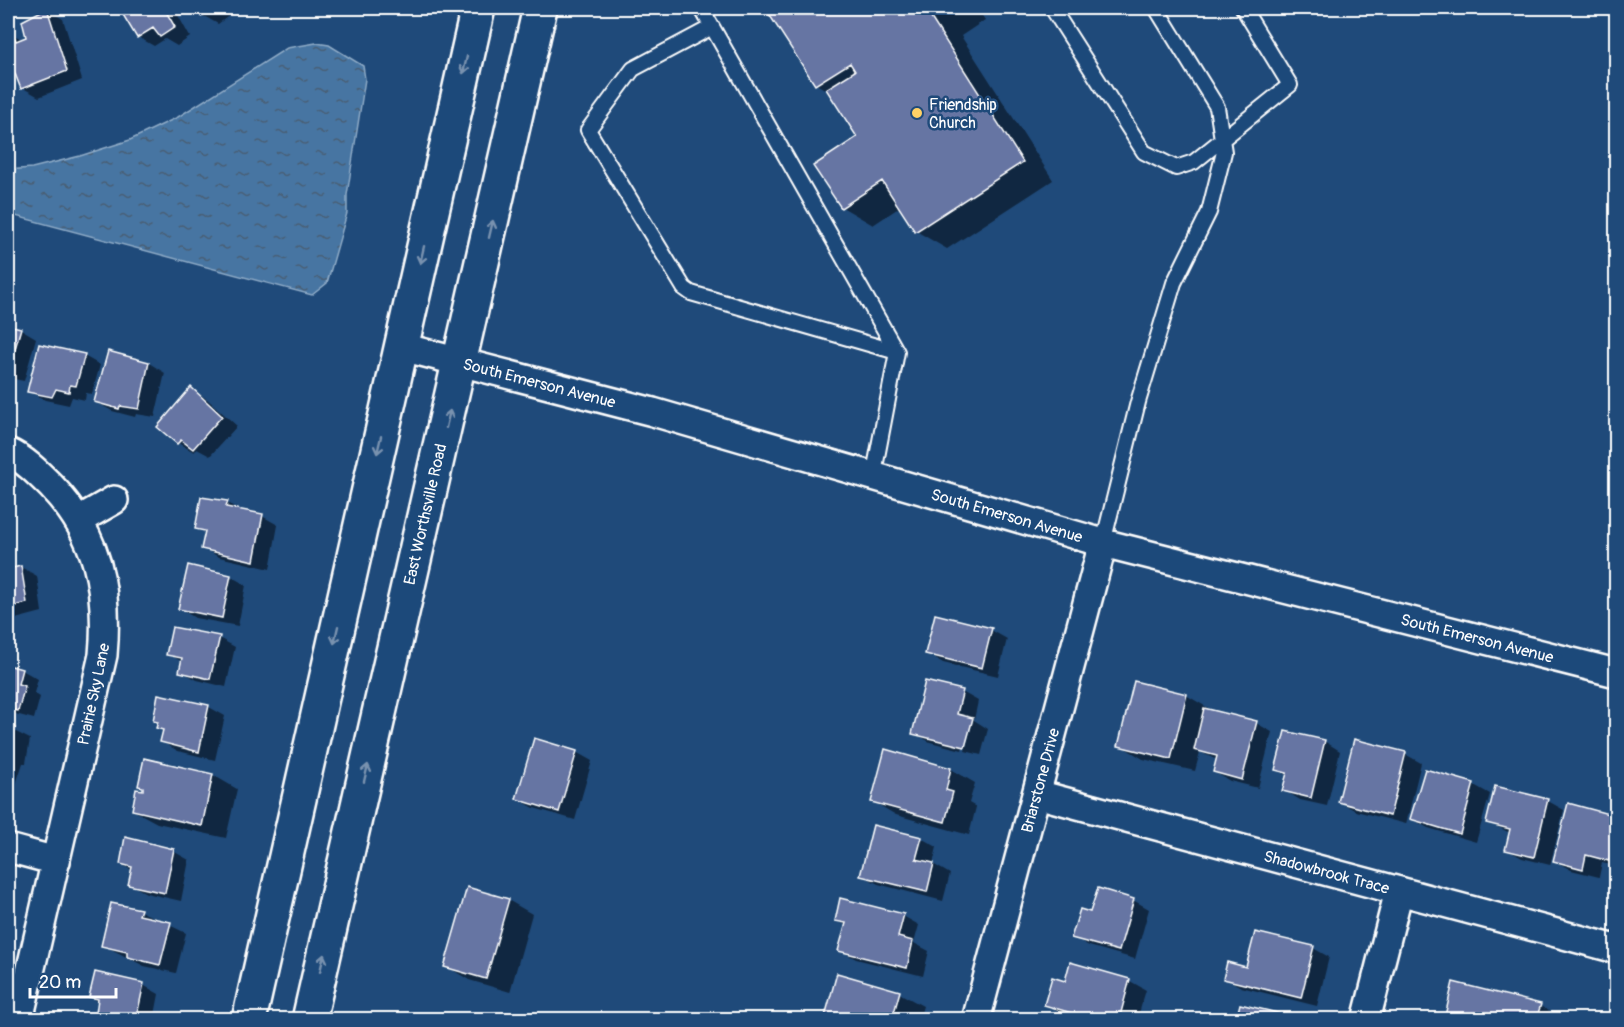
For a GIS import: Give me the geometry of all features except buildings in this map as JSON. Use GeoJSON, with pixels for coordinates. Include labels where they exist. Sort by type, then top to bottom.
{"type":"FeatureCollection","features":[{"type":"Feature","properties":{"kind":"main road"},"geometry":{"type":"LineString","coordinates":[[249,1020],[478,8]]}},
{"type":"Feature","properties":{"kind":"main road","name":"East Worthsville Road"},"geometry":{"type":"LineString","coordinates":[[309,1020],[461,363],[540,8]]}},
{"type":"Feature","properties":{"kind":"street","name":"South Emerson Avenue"},"geometry":{"type":"LineString","coordinates":[[402,347],[653,412],[873,478],[1103,543],[1617,673]]}},
{"type":"Feature","properties":{"kind":"street","name":"Prairie Sky Lane"},"geometry":{"type":"LineString","coordinates":[[8,452],[41,476],[79,520],[94,553],[102,581],[106,617],[103,655],[19,1020]]}},
{"type":"Feature","properties":{"kind":"street"},"geometry":{"type":"LineString","coordinates":[[79,520],[114,500]]}},
{"type":"Feature","properties":{"kind":"street","name":"Briarstone Drive"},"geometry":{"type":"LineString","coordinates":[[976,1020],[1103,543]]}},
{"type":"Feature","properties":{"kind":"street","name":"Shadowbrook Trace"},"geometry":{"type":"LineString","coordinates":[[1036,794],[1617,949]]}},
{"type":"Feature","properties":{"kind":"street"},"geometry":{"type":"LineString","coordinates":[[8,848],[56,861]]}},
{"type":"Feature","properties":{"kind":"street"},"geometry":{"type":"LineString","coordinates":[[1366,1020],[1399,891]]}},
{"type":"Feature","properties":{"kind":"lane"},"geometry":{"type":"LineString","coordinates":[[708,8],[703,11],[897,352],[873,478]]}},
{"type":"Feature","properties":{"kind":"lane"},"geometry":{"type":"LineString","coordinates":[[1052,8],[1144,152],[1176,168],[1194,162],[1290,85],[1243,8]]}},
{"type":"Feature","properties":{"kind":"lane"},"geometry":{"type":"LineString","coordinates":[[1103,543],[1137,402],[1174,283],[1209,212],[1224,152],[1224,137],[1217,107],[1156,8]]}},
{"type":"Feature","properties":{"kind":"lane"},"geometry":{"type":"LineString","coordinates":[[712,27],[633,69],[588,130],[684,288],[691,293],[897,352]]}},
{"type":"Feature","properties":{"kind":"water"},"geometry":{"type":"Polygon","coordinates":[[[316,43],[329,45],[363,66],[365,79],[347,195],[347,213],[327,283],[312,295],[8,214],[8,170],[32,168],[130,140],[178,117],[287,48],[316,43]]]}},
{"type":"Feature","properties":{"kind":"place","name":"Friendship Church"},"geometry":{"type":"Point","coordinates":[917,113]}}]}
